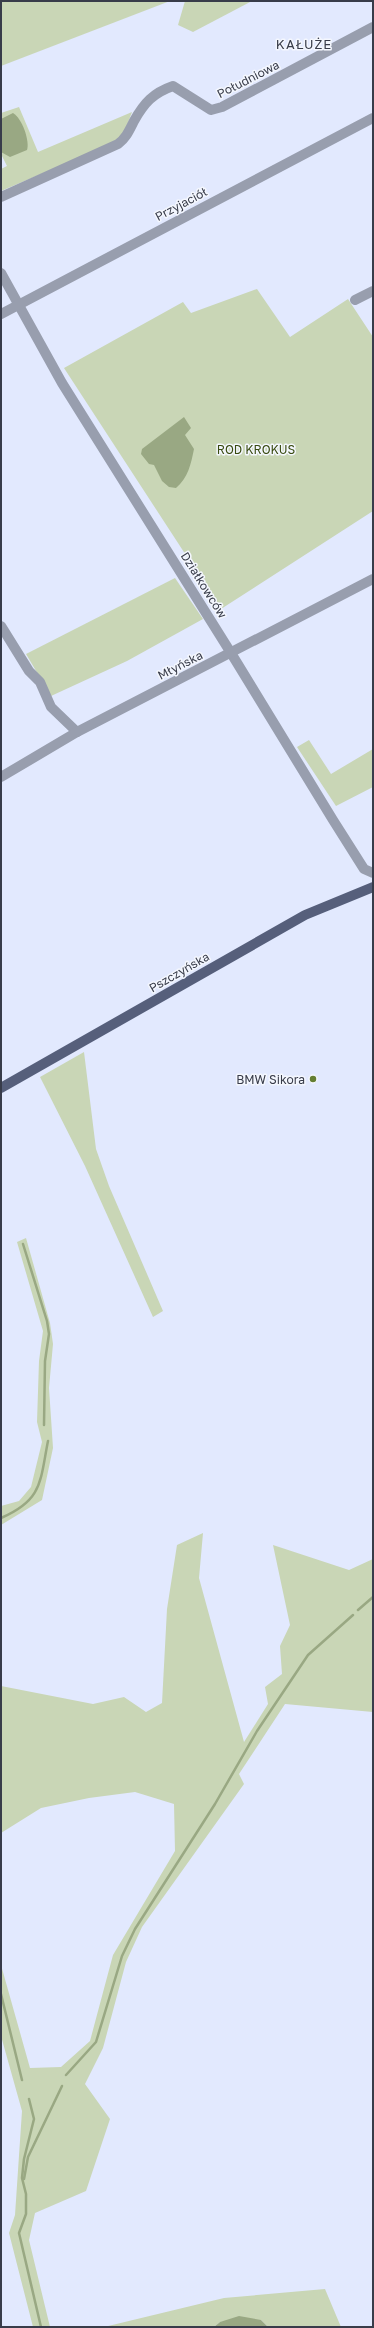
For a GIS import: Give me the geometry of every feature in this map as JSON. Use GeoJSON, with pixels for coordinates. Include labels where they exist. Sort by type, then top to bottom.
{"type":"FeatureCollection","features":[{"type":"Feature","properties":{"kind":"main road","name":"Pszczyńska"},"geometry":{"type":"LineString","coordinates":[[1,1088],[305,915],[373,886]]}},
{"type":"Feature","properties":{"kind":"street","name":"Południowa"},"geometry":{"type":"LineString","coordinates":[[1,197],[118,144],[125,139],[135,120],[157,92],[173,86],[211,110],[222,108],[373,27]]}},
{"type":"Feature","properties":{"kind":"street","name":"Przyjaciół"},"geometry":{"type":"LineString","coordinates":[[1,314],[373,118]]}},
{"type":"Feature","properties":{"kind":"street","name":"Działkowców"},"geometry":{"type":"LineString","coordinates":[[1,273],[62,383],[364,869],[373,873]]}},
{"type":"Feature","properties":{"kind":"street"},"geometry":{"type":"LineString","coordinates":[[355,300],[373,291]]}},
{"type":"Feature","properties":{"kind":"street","name":"Młyńska"},"geometry":{"type":"LineString","coordinates":[[1,777],[77,732],[373,579]]}},
{"type":"Feature","properties":{"kind":"street"},"geometry":{"type":"LineString","coordinates":[[1,626],[29,670],[40,682],[52,707],[77,732]]}},
{"type":"Feature","properties":{"kind":"green space"},"geometry":{"type":"Polygon","coordinates":[[[1,1],[170,1],[1,66],[1,1]]]}},
{"type":"Feature","properties":{"kind":"green space"},"geometry":{"type":"Polygon","coordinates":[[[185,1],[252,1],[193,32],[178,25],[185,1]]]}},
{"type":"Feature","properties":{"kind":"green space"},"geometry":{"type":"Polygon","coordinates":[[[19,107],[38,152],[132,112],[124,133],[114,143],[1,191],[1,169],[7,166],[1,154],[1,113],[19,107]]]}},
{"type":"Feature","properties":{"kind":"green space","name":"ROD KROKUS"},"geometry":{"type":"Polygon","coordinates":[[[257,289],[290,337],[348,299],[373,337],[373,511],[221,609],[64,368],[183,302],[191,313],[257,289]]]}},
{"type":"Feature","properties":{"kind":"green space"},"geometry":{"type":"Polygon","coordinates":[[[175,578],[203,619],[127,661],[51,696],[26,654],[175,578]]]}},
{"type":"Feature","properties":{"kind":"green space"},"geometry":{"type":"Polygon","coordinates":[[[309,740],[331,774],[373,749],[373,787],[336,806],[297,747],[309,740]]]}},
{"type":"Feature","properties":{"kind":"green space"},"geometry":{"type":"Polygon","coordinates":[[[84,1052],[96,1149],[109,1186],[163,1311],[153,1317],[85,1166],[40,1077],[84,1052]]]}},
{"type":"Feature","properties":{"kind":"green space"},"geometry":{"type":"Polygon","coordinates":[[[26,1238],[50,1323],[53,1344],[49,1388],[53,1448],[42,1500],[1,1525],[1,1506],[19,1501],[31,1487],[42,1442],[37,1422],[39,1361],[43,1331],[17,1242],[26,1238]]]}},
{"type":"Feature","properties":{"kind":"green space"},"geometry":{"type":"Polygon","coordinates":[[[203,1533],[199,1578],[244,1742],[268,1704],[265,1687],[282,1674],[280,1646],[290,1625],[273,1545],[349,1570],[373,1559],[373,1712],[285,1704],[239,1774],[244,1784],[142,1927],[126,1962],[103,2048],[85,2084],[110,2119],[86,2191],[35,2213],[29,2240],[50,2327],[33,2327],[9,2233],[15,2215],[22,2111],[1,2036],[1,1965],[30,2068],[61,2067],[90,2041],[113,1955],[175,1851],[174,1804],[135,1792],[89,1798],[41,1808],[1,1833],[1,1686],[93,1704],[124,1697],[146,1712],[162,1703],[167,1609],[177,1545],[203,1533]]]}},
{"type":"Feature","properties":{"kind":"green space"},"geometry":{"type":"Polygon","coordinates":[[[325,2289],[341,2327],[268,2327],[261,2320],[220,2322],[214,2327],[104,2327],[224,2298],[325,2289]]]}},
{"type":"Feature","properties":{"kind":"shaded area"},"geometry":{"type":"Polygon","coordinates":[[[13,113],[22,125],[28,146],[27,150],[10,157],[1,152],[1,119],[13,113]]]}},
{"type":"Feature","properties":{"kind":"shaded area"},"geometry":{"type":"Polygon","coordinates":[[[184,417],[191,428],[185,435],[194,449],[193,455],[188,470],[180,484],[176,488],[169,487],[162,481],[154,465],[149,464],[141,454],[142,449],[184,417]]]}},
{"type":"Feature","properties":{"kind":"shaded area"},"geometry":{"type":"Polygon","coordinates":[[[239,2316],[261,2320],[268,2327],[214,2327],[220,2322],[239,2316]]]}},
{"type":"Feature","properties":{"kind":"waterway"},"geometry":{"type":"LineString","coordinates":[[23,1244],[47,1321],[49,1334],[45,1361],[44,1425]]}},
{"type":"Feature","properties":{"kind":"waterway"},"geometry":{"type":"LineString","coordinates":[[1,1518],[25,1504],[37,1488],[41,1478],[48,1441]]}},
{"type":"Feature","properties":{"kind":"waterway"},"geometry":{"type":"LineString","coordinates":[[358,1610],[373,1597]]}},
{"type":"Feature","properties":{"kind":"waterway"},"geometry":{"type":"LineString","coordinates":[[66,2075],[96,2042],[122,1956],[135,1929],[215,1804],[257,1731],[308,1655],[353,1615]]}},
{"type":"Feature","properties":{"kind":"waterway"},"geometry":{"type":"LineString","coordinates":[[1,1994],[22,2080]]}},
{"type":"Feature","properties":{"kind":"waterway"},"geometry":{"type":"LineString","coordinates":[[24,2179],[28,2157],[62,2086]]}},
{"type":"Feature","properties":{"kind":"waterway"},"geometry":{"type":"LineString","coordinates":[[29,2099],[34,2119],[24,2159],[22,2178],[26,2194],[26,2214],[19,2233],[41,2327]]}},
{"type":"Feature","properties":{"kind":"place","name":"BMW Sikora"},"geometry":{"type":"Point","coordinates":[313,1079]}},
{"type":"Feature","properties":{"kind":"district","name":"KAŁUŻE"},"geometry":{"type":"Point","coordinates":[304,44]}}]}
